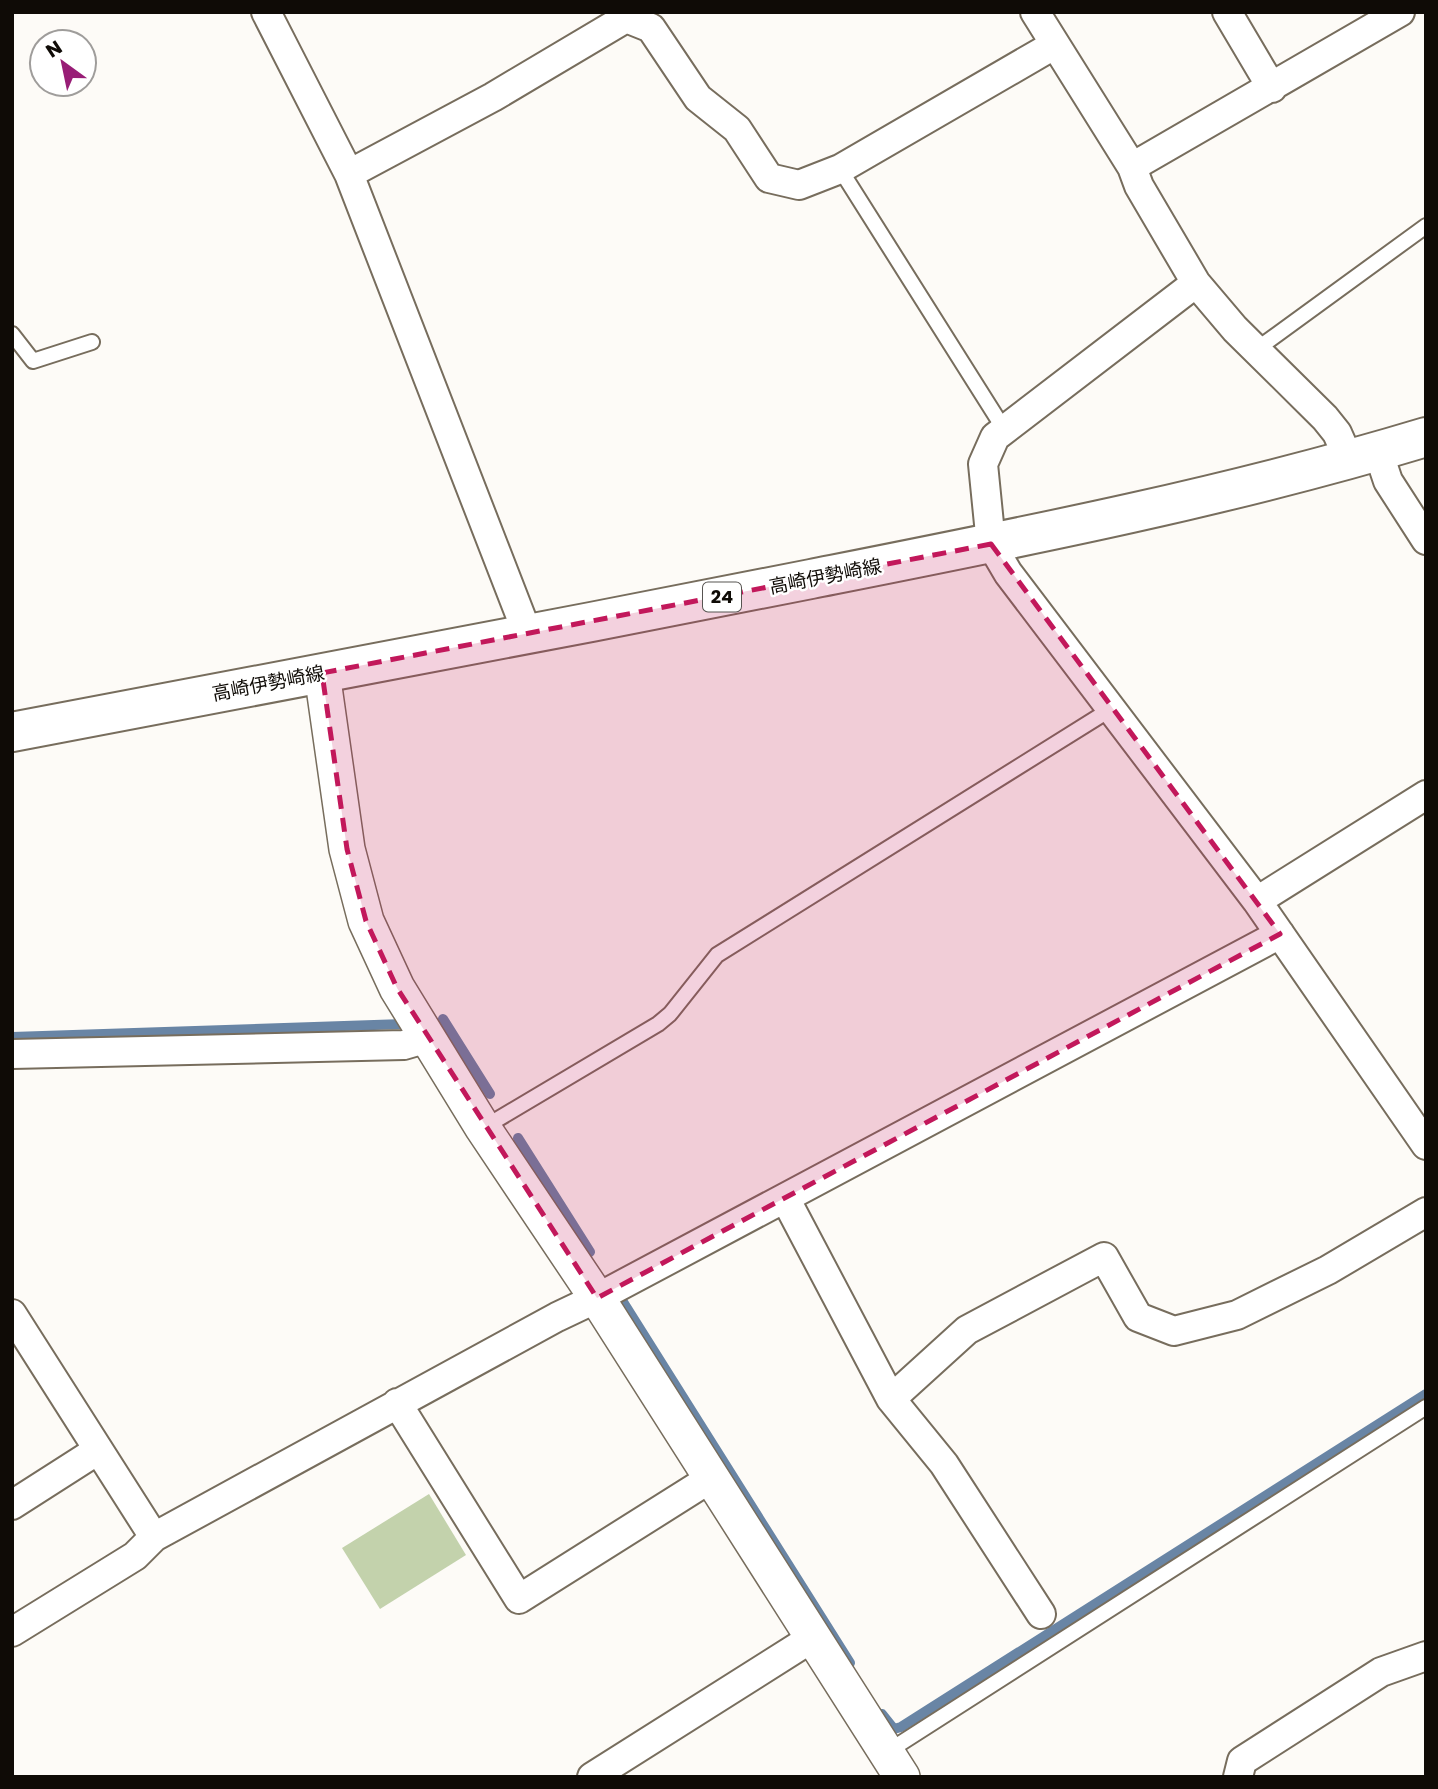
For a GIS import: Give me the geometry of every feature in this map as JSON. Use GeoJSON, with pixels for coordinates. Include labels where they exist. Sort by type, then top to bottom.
{"type":"FeatureCollection","features":[{"type":"Feature","properties":{"kind":"main road","name":"高崎伊勢崎線"},"geometry":{"type":"LineString","coordinates":[[12,732],[991,544],[1193,500],[1426,437]]}},
{"type":"Feature","properties":{"kind":"street"},"geometry":{"type":"LineString","coordinates":[[266,12],[349,174],[528,635]]}},
{"type":"Feature","properties":{"kind":"street"},"geometry":{"type":"LineString","coordinates":[[1035,12],[1132,167],[1139,186],[1196,283],[1235,329],[1388,481],[1426,540]]}},
{"type":"Feature","properties":{"kind":"street"},"geometry":{"type":"LineString","coordinates":[[1227,12],[1272,88]]}},
{"type":"Feature","properties":{"kind":"street"},"geometry":{"type":"LineString","coordinates":[[1132,167],[1400,12]]}},
{"type":"Feature","properties":{"kind":"street"},"geometry":{"type":"LineString","coordinates":[[349,174],[493,97],[626,18],[652,28],[698,98],[737,129],[769,177],[799,185],[840,169],[1054,45]]}},
{"type":"Feature","properties":{"kind":"street"},"geometry":{"type":"LineString","coordinates":[[1196,283],[995,437],[983,464],[991,544],[1008,573],[1257,901],[1426,1145]]}},
{"type":"Feature","properties":{"kind":"street"},"geometry":{"type":"LineString","coordinates":[[322,673],[347,849],[366,921],[397,988],[483,1128],[597,1298],[894,1765]]}},
{"type":"Feature","properties":{"kind":"street"},"geometry":{"type":"LineString","coordinates":[[1257,901],[1426,795]]}},
{"type":"Feature","properties":{"kind":"street"},"geometry":{"type":"LineString","coordinates":[[12,1632],[135,1556],[154,1537],[397,1403],[1280,934]]}},
{"type":"Feature","properties":{"kind":"street"},"geometry":{"type":"LineString","coordinates":[[12,1054],[404,1045],[428,1038]]}},
{"type":"Feature","properties":{"kind":"street"},"geometry":{"type":"LineString","coordinates":[[785,1198],[891,1399],[944,1464],[1041,1614]]}},
{"type":"Feature","properties":{"kind":"street"},"geometry":{"type":"LineString","coordinates":[[891,1399],[967,1330],[1104,1256],[1138,1317],[1174,1331],[1237,1315],[1328,1270],[1426,1212]]}},
{"type":"Feature","properties":{"kind":"street"},"geometry":{"type":"LineString","coordinates":[[12,1314],[154,1537]]}},
{"type":"Feature","properties":{"kind":"street"},"geometry":{"type":"LineString","coordinates":[[397,1403],[519,1599],[711,1478]]}},
{"type":"Feature","properties":{"kind":"street"},"geometry":{"type":"LineString","coordinates":[[12,1505],[98,1450]]}},
{"type":"Feature","properties":{"kind":"street"},"geometry":{"type":"LineString","coordinates":[[592,1777],[812,1638]]}},
{"type":"Feature","properties":{"kind":"street"},"geometry":{"type":"LineString","coordinates":[[1238,1777],[1242,1761],[1381,1672],[1426,1656]]}},
{"type":"Feature","properties":{"kind":"lane"},"geometry":{"type":"LineString","coordinates":[[840,169],[1004,429]]}},
{"type":"Feature","properties":{"kind":"lane"},"geometry":{"type":"LineString","coordinates":[[1257,349],[1426,226]]}},
{"type":"Feature","properties":{"kind":"lane"},"geometry":{"type":"LineString","coordinates":[[12,334],[33,361],[92,342]]}},
{"type":"Feature","properties":{"kind":"lane"},"geometry":{"type":"LineString","coordinates":[[483,1128],[658,1024],[670,1014],[717,954],[1111,709]]}},
{"type":"Feature","properties":{"kind":"lane"},"geometry":{"type":"LineString","coordinates":[[894,1765],[1426,1407]]}},
{"type":"Feature","properties":{"kind":"highlighted area"},"geometry":{"type":"Polygon","coordinates":[[[991,544],[1280,934],[597,1298],[397,988],[366,921],[347,849],[322,673],[991,544]]]}},
{"type":"Feature","properties":{"kind":"green space"},"geometry":{"type":"Polygon","coordinates":[[[429,1494],[466,1555],[380,1609],[342,1548],[429,1494]]]}},
{"type":"Feature","properties":{"kind":"waterway"},"geometry":{"type":"LineString","coordinates":[[443,1019],[490,1094]]}},
{"type":"Feature","properties":{"kind":"waterway"},"geometry":{"type":"LineString","coordinates":[[12,1037],[404,1024]]}},
{"type":"Feature","properties":{"kind":"waterway"},"geometry":{"type":"LineString","coordinates":[[518,1138],[590,1252]]}},
{"type":"Feature","properties":{"kind":"waterway"},"geometry":{"type":"LineString","coordinates":[[623,1302],[850,1663]]}},
{"type":"Feature","properties":{"kind":"waterway"},"geometry":{"type":"LineString","coordinates":[[882,1714],[894,1729],[901,1727],[1426,1394]]}}]}
